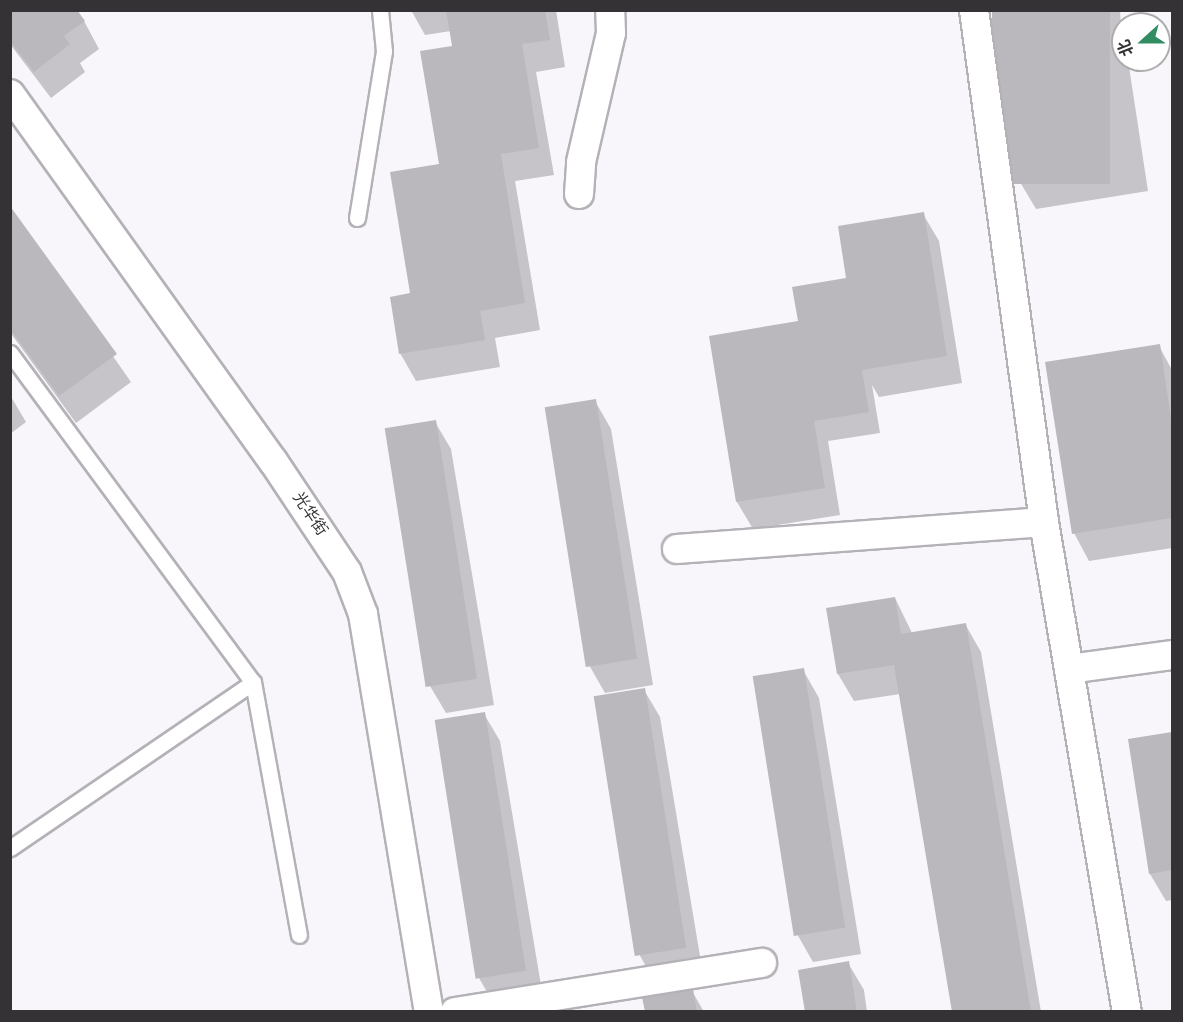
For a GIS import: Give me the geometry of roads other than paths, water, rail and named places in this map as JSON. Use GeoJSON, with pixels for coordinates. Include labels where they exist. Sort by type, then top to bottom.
{"type":"FeatureCollection","features":[{"type":"Feature","properties":{"kind":"street"},"geometry":{"type":"LineString","coordinates":[[579,194],[582,162],[610,33],[610,10]]}},
{"type":"Feature","properties":{"kind":"street"},"geometry":{"type":"LineString","coordinates":[[974,10],[1044,522],[1127,1011]]}},
{"type":"Feature","properties":{"kind":"street","name":"光华街"},"geometry":{"type":"LineString","coordinates":[[10,94],[273,461],[347,572],[363,614],[429,1011]]}},
{"type":"Feature","properties":{"kind":"street"},"geometry":{"type":"LineString","coordinates":[[677,549],[1044,522]]}},
{"type":"Feature","properties":{"kind":"street"},"geometry":{"type":"LineString","coordinates":[[1069,669],[1173,655]]}},
{"type":"Feature","properties":{"kind":"street"},"geometry":{"type":"LineString","coordinates":[[455,1011],[762,963]]}},
{"type":"Feature","properties":{"kind":"lane"},"geometry":{"type":"LineString","coordinates":[[357,218],[384,51],[380,10]]}},
{"type":"Feature","properties":{"kind":"lane"},"geometry":{"type":"LineString","coordinates":[[10,352],[253,682],[299,935]]}},
{"type":"Feature","properties":{"kind":"lane"},"geometry":{"type":"LineString","coordinates":[[10,848],[253,682]]}}]}
